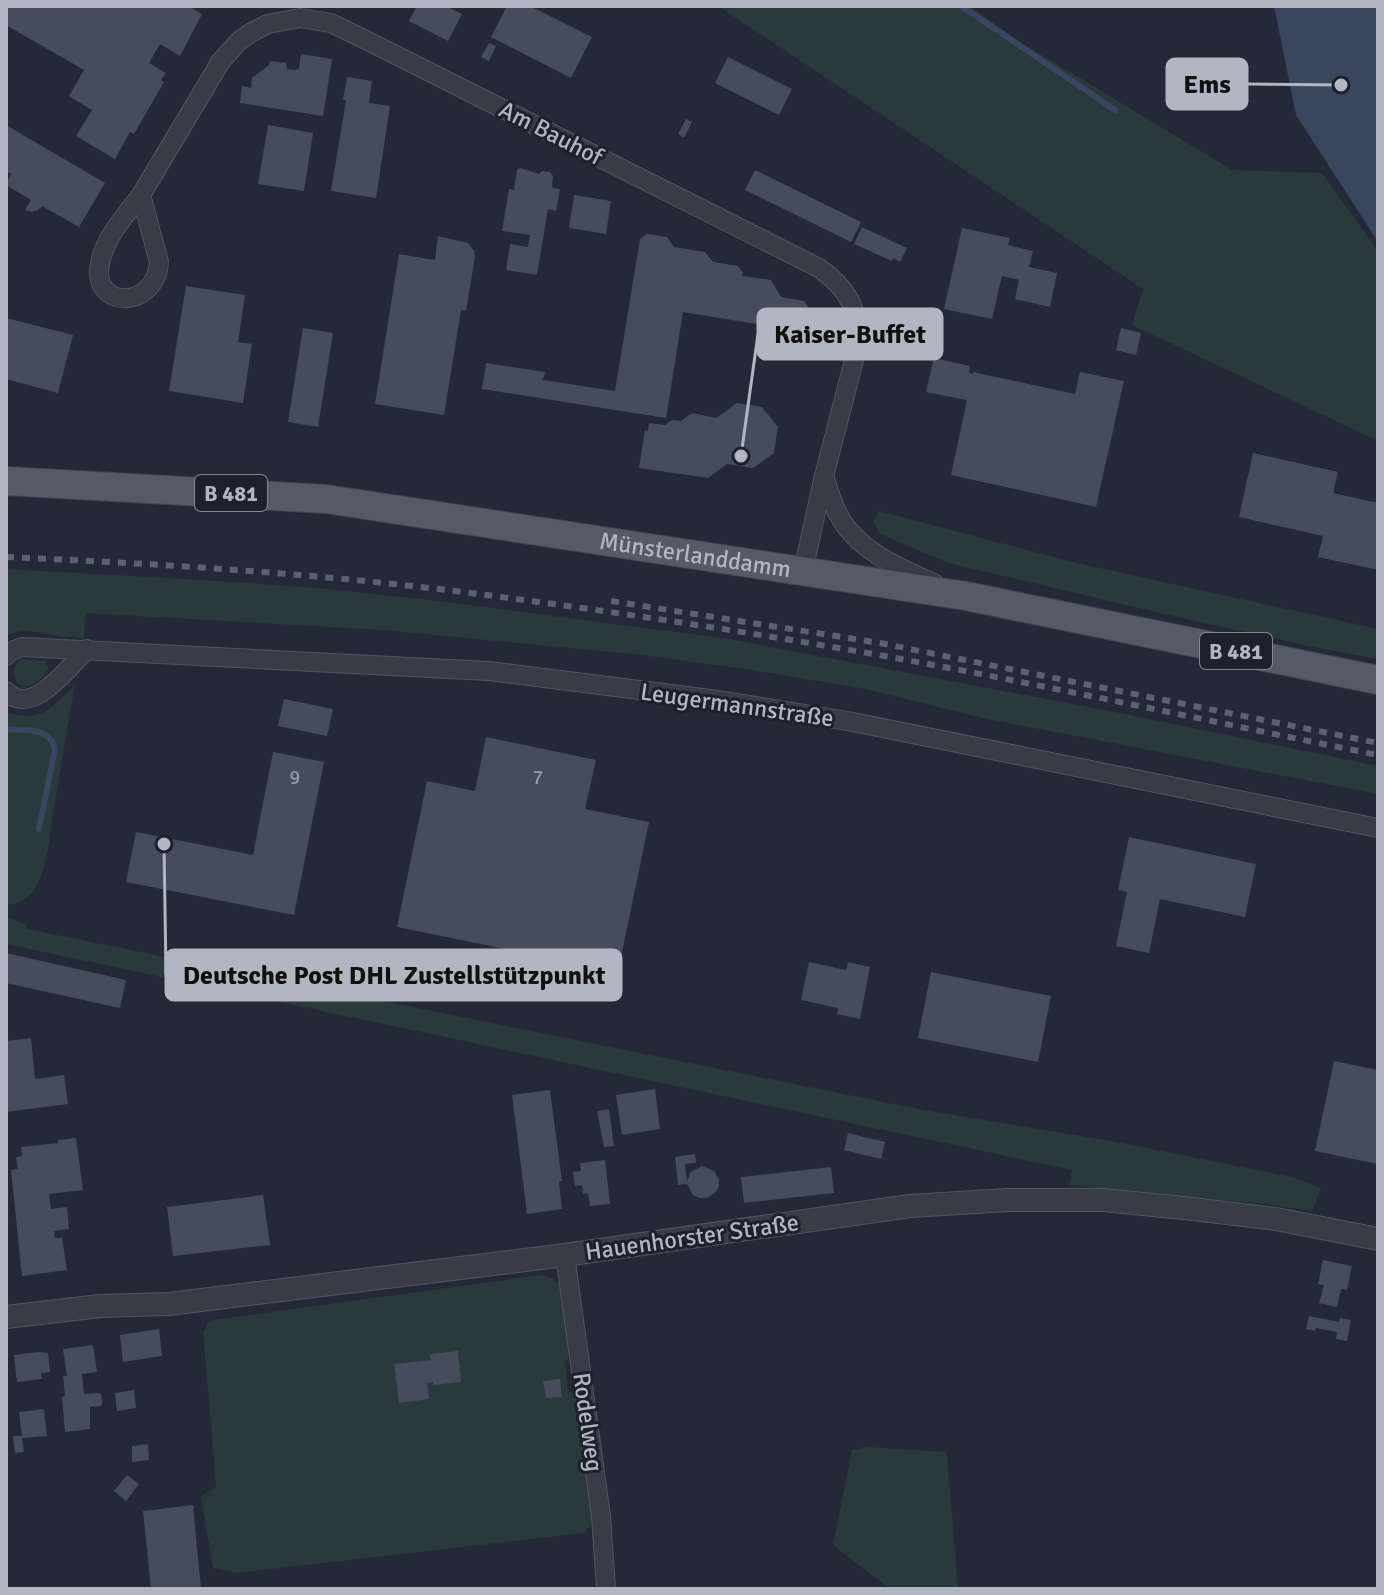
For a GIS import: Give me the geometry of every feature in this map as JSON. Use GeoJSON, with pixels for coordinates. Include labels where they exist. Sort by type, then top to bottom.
{"type":"FeatureCollection","features":[{"type":"Feature","properties":{"kind":"main road","name":"Münsterlanddamm"},"geometry":{"type":"LineString","coordinates":[[6,481],[326,499],[966,596],[1378,680]]}},
{"type":"Feature","properties":{"kind":"street","name":"Am Bauhof"},"geometry":{"type":"LineString","coordinates":[[141,195],[159,262],[158,273],[142,295],[130,299],[118,298],[106,292],[99,274],[99,264],[110,237],[141,195],[207,82],[239,41],[268,24],[300,18],[331,23],[819,268],[841,286],[851,301],[858,333],[857,349],[803,571]]}},
{"type":"Feature","properties":{"kind":"street"},"geometry":{"type":"LineString","coordinates":[[824,476],[839,515],[859,542],[892,565],[966,596]]}},
{"type":"Feature","properties":{"kind":"street","name":"Leugermannstraße"},"geometry":{"type":"LineString","coordinates":[[6,656],[22,647],[87,649],[489,671],[718,700],[848,721],[1378,828]]}},
{"type":"Feature","properties":{"kind":"street"},"geometry":{"type":"LineString","coordinates":[[6,691],[21,700],[34,698],[87,649]]}},
{"type":"Feature","properties":{"kind":"street","name":"Hauenhorster Straße"},"geometry":{"type":"LineString","coordinates":[[6,1317],[100,1306],[169,1304],[565,1255],[910,1206],[1008,1200],[1103,1200],[1178,1207],[1276,1219],[1378,1239]]}},
{"type":"Feature","properties":{"kind":"street","name":"Rodelweg"},"geometry":{"type":"LineString","coordinates":[[565,1255],[601,1516],[606,1589]]}},
{"type":"Feature","properties":{"kind":"shaded area"},"geometry":{"type":"Polygon","coordinates":[[[718,6],[970,6],[1022,43],[1232,170],[1322,173],[1378,251],[1378,441],[1132,325],[1143,289],[718,6]]]}},
{"type":"Feature","properties":{"kind":"shaded area"},"geometry":{"type":"Polygon","coordinates":[[[879,511],[1077,563],[1378,629],[1378,659],[1164,614],[948,563],[880,534],[873,522],[879,511]]]}},
{"type":"Feature","properties":{"kind":"shaded area"},"geometry":{"type":"Polygon","coordinates":[[[6,569],[317,588],[729,639],[1115,712],[1378,766],[1378,794],[987,719],[861,688],[642,655],[382,630],[86,613],[84,638],[31,631],[6,636],[6,569]]]}},
{"type":"Feature","properties":{"kind":"shaded area"},"geometry":{"type":"Polygon","coordinates":[[[21,659],[45,661],[49,668],[41,679],[25,686],[15,680],[13,673],[21,659]]]}},
{"type":"Feature","properties":{"kind":"shaded area"},"geometry":{"type":"Polygon","coordinates":[[[75,685],[42,873],[27,897],[18,903],[6,905],[6,712],[29,716],[38,714],[52,707],[75,685]]]}},
{"type":"Feature","properties":{"kind":"shaded area"},"geometry":{"type":"Polygon","coordinates":[[[6,917],[27,925],[27,929],[918,1109],[1112,1141],[1292,1177],[1321,1188],[1312,1211],[1069,1185],[1072,1170],[6,944],[6,917]]]}},
{"type":"Feature","properties":{"kind":"shaded area"},"geometry":{"type":"Polygon","coordinates":[[[540,1275],[552,1278],[563,1287],[571,1351],[565,1361],[568,1391],[572,1392],[579,1405],[594,1509],[585,1533],[237,1573],[213,1568],[201,1496],[216,1487],[203,1332],[207,1324],[213,1320],[540,1275]]]}},
{"type":"Feature","properties":{"kind":"shaded area"},"geometry":{"type":"Polygon","coordinates":[[[866,1447],[947,1452],[958,1589],[890,1589],[833,1545],[852,1450],[866,1447]]]}},
{"type":"Feature","properties":{"kind":"water"},"geometry":{"type":"Polygon","coordinates":[[[1274,6],[1376,6],[1378,242],[1296,115],[1274,6]]]}},
{"type":"Feature","properties":{"kind":"building"},"geometry":{"type":"Polygon","coordinates":[[[6,6],[188,6],[202,14],[180,56],[160,44],[149,63],[166,73],[161,80],[164,82],[134,134],[130,132],[115,159],[76,136],[92,110],[69,96],[84,70],[6,25],[6,6]]]}},
{"type":"Feature","properties":{"kind":"building"},"geometry":{"type":"Polygon","coordinates":[[[417,6],[446,6],[462,14],[448,41],[409,21],[417,6]]]}},
{"type":"Feature","properties":{"kind":"building"},"geometry":{"type":"Polygon","coordinates":[[[507,6],[530,6],[592,37],[571,78],[491,37],[507,6]]]}},
{"type":"Feature","properties":{"kind":"building"},"geometry":{"type":"Polygon","coordinates":[[[489,43],[496,46],[489,61],[481,57],[489,43]]]}},
{"type":"Feature","properties":{"kind":"building"},"geometry":{"type":"Polygon","coordinates":[[[301,54],[332,59],[323,116],[240,103],[242,86],[251,88],[252,78],[270,61],[286,63],[287,69],[296,70],[301,54]]]}},
{"type":"Feature","properties":{"kind":"building"},"geometry":{"type":"Polygon","coordinates":[[[728,57],[792,89],[779,115],[715,83],[728,57]]]}},
{"type":"Feature","properties":{"kind":"building"},"geometry":{"type":"Polygon","coordinates":[[[347,77],[372,81],[369,103],[390,106],[376,198],[331,191],[347,77]]]}},
{"type":"Feature","properties":{"kind":"building"},"geometry":{"type":"Polygon","coordinates":[[[686,119],[692,122],[684,138],[678,134],[686,119]]]}},
{"type":"Feature","properties":{"kind":"building"},"geometry":{"type":"Polygon","coordinates":[[[6,125],[105,183],[79,227],[42,206],[32,212],[25,210],[31,200],[6,185],[11,174],[6,171],[6,125]]]}},
{"type":"Feature","properties":{"kind":"building"},"geometry":{"type":"Polygon","coordinates":[[[268,125],[313,133],[304,191],[258,184],[268,125]]]}},
{"type":"Feature","properties":{"kind":"building"},"geometry":{"type":"Polygon","coordinates":[[[520,168],[539,174],[542,171],[550,172],[553,176],[552,188],[560,189],[556,211],[548,209],[537,275],[506,270],[510,244],[528,247],[530,235],[502,231],[509,189],[514,190],[520,168]]]}},
{"type":"Feature","properties":{"kind":"building"},"geometry":{"type":"Polygon","coordinates":[[[755,170],[861,222],[851,242],[745,190],[755,170]]]}},
{"type":"Feature","properties":{"kind":"building"},"geometry":{"type":"Polygon","coordinates":[[[574,195],[611,201],[606,234],[569,228],[574,195]]]}},
{"type":"Feature","properties":{"kind":"building"},"geometry":{"type":"Polygon","coordinates":[[[862,227],[907,248],[900,262],[854,244],[862,227]]]}},
{"type":"Feature","properties":{"kind":"building"},"geometry":{"type":"Polygon","coordinates":[[[962,228],[1010,238],[1008,245],[1033,251],[1029,267],[1057,273],[1050,307],[1015,299],[1019,280],[1002,276],[992,319],[944,309],[962,228]]]}},
{"type":"Feature","properties":{"kind":"building"},"geometry":{"type":"Polygon","coordinates":[[[647,234],[667,237],[674,247],[705,252],[713,262],[738,266],[742,276],[771,280],[781,297],[804,301],[809,308],[804,340],[797,345],[773,341],[768,334],[769,326],[683,312],[666,418],[482,389],[486,363],[545,372],[543,380],[615,391],[640,239],[647,234]]]}},
{"type":"Feature","properties":{"kind":"building"},"geometry":{"type":"Polygon","coordinates":[[[438,236],[468,243],[475,257],[466,311],[461,310],[444,415],[375,404],[399,254],[435,260],[438,236]]]}},
{"type":"Feature","properties":{"kind":"building"},"geometry":{"type":"Polygon","coordinates":[[[186,286],[245,295],[238,342],[252,344],[243,403],[169,391],[186,286]]]}},
{"type":"Feature","properties":{"kind":"building"},"geometry":{"type":"Polygon","coordinates":[[[6,318],[73,335],[58,393],[6,379],[6,318]]]}},
{"type":"Feature","properties":{"kind":"building"},"geometry":{"type":"Polygon","coordinates":[[[303,328],[333,333],[318,427],[288,422],[303,328]]]}},
{"type":"Feature","properties":{"kind":"building"},"geometry":{"type":"Polygon","coordinates":[[[1121,328],[1141,333],[1136,355],[1116,350],[1121,328]]]}},
{"type":"Feature","properties":{"kind":"building"},"geometry":{"type":"Polygon","coordinates":[[[934,358],[970,366],[969,373],[1075,394],[1080,372],[1124,381],[1096,507],[951,475],[967,400],[926,392],[934,358]]]}},
{"type":"Feature","properties":{"kind":"building"},"geometry":{"type":"Polygon","coordinates":[[[737,403],[762,407],[778,427],[774,453],[753,468],[727,464],[708,478],[639,468],[649,423],[665,425],[672,420],[681,421],[692,413],[716,418],[737,403]]]}},
{"type":"Feature","properties":{"kind":"building"},"geometry":{"type":"Polygon","coordinates":[[[1253,453],[1338,472],[1333,493],[1378,503],[1378,570],[1318,557],[1323,536],[1239,517],[1253,453]]]}},
{"type":"Feature","properties":{"kind":"building"},"geometry":{"type":"Polygon","coordinates":[[[284,699],[333,709],[327,736],[278,726],[284,699]]]}},
{"type":"Feature","properties":{"kind":"building"},"geometry":{"type":"Polygon","coordinates":[[[486,737],[596,760],[585,809],[649,822],[618,972],[397,927],[427,781],[475,791],[486,737]]]}},
{"type":"Feature","properties":{"kind":"building"},"geometry":{"type":"Polygon","coordinates":[[[273,752],[324,762],[294,915],[126,882],[136,832],[253,855],[273,752]]]}},
{"type":"Feature","properties":{"kind":"building"},"geometry":{"type":"Polygon","coordinates":[[[1129,837],[1256,864],[1245,917],[1160,899],[1149,953],[1116,946],[1127,892],[1118,890],[1129,837]]]}},
{"type":"Feature","properties":{"kind":"building"},"geometry":{"type":"Polygon","coordinates":[[[6,953],[126,980],[120,1008],[6,983],[6,953]]]}},
{"type":"Feature","properties":{"kind":"building"},"geometry":{"type":"Polygon","coordinates":[[[809,962],[846,970],[848,962],[870,967],[860,1019],[837,1014],[838,1008],[801,1000],[809,962]]]}},
{"type":"Feature","properties":{"kind":"building"},"geometry":{"type":"Polygon","coordinates":[[[931,972],[1051,996],[1038,1062],[918,1038],[931,972]]]}},
{"type":"Feature","properties":{"kind":"building"},"geometry":{"type":"Polygon","coordinates":[[[31,1038],[35,1079],[64,1075],[68,1104],[6,1112],[6,1041],[31,1038]]]}},
{"type":"Feature","properties":{"kind":"building"},"geometry":{"type":"Polygon","coordinates":[[[1334,1061],[1378,1070],[1378,1164],[1315,1151],[1334,1061]]]}},
{"type":"Feature","properties":{"kind":"building"},"geometry":{"type":"Polygon","coordinates":[[[655,1089],[660,1129],[622,1135],[616,1095],[655,1089]]]}},
{"type":"Feature","properties":{"kind":"building"},"geometry":{"type":"Polygon","coordinates":[[[550,1090],[562,1181],[559,1181],[562,1209],[527,1214],[512,1095],[550,1090]]]}},
{"type":"Feature","properties":{"kind":"building"},"geometry":{"type":"Polygon","coordinates":[[[609,1109],[614,1146],[604,1147],[597,1111],[609,1109]]]}},
{"type":"Feature","properties":{"kind":"building"},"geometry":{"type":"Polygon","coordinates":[[[848,1133],[885,1142],[881,1159],[844,1150],[848,1133]]]}},
{"type":"Feature","properties":{"kind":"building"},"geometry":{"type":"Polygon","coordinates":[[[76,1138],[83,1190],[49,1194],[51,1209],[67,1207],[69,1229],[54,1231],[55,1238],[62,1238],[67,1270],[22,1276],[11,1170],[18,1169],[16,1157],[22,1156],[21,1147],[76,1138]]]}},
{"type":"Feature","properties":{"kind":"building"},"geometry":{"type":"Polygon","coordinates":[[[695,1154],[696,1163],[685,1164],[687,1181],[691,1172],[702,1166],[714,1171],[719,1180],[715,1193],[707,1198],[693,1195],[687,1184],[678,1185],[675,1157],[695,1154]]]}},
{"type":"Feature","properties":{"kind":"building"},"geometry":{"type":"Polygon","coordinates":[[[605,1160],[610,1204],[590,1206],[588,1193],[583,1194],[582,1185],[575,1186],[573,1172],[581,1171],[580,1163],[605,1160]]]}},
{"type":"Feature","properties":{"kind":"building"},"geometry":{"type":"Polygon","coordinates":[[[831,1167],[834,1193],[744,1203],[741,1177],[831,1167]]]}},
{"type":"Feature","properties":{"kind":"building"},"geometry":{"type":"Polygon","coordinates":[[[263,1195],[270,1245],[173,1256],[167,1207],[263,1195]]]}},
{"type":"Feature","properties":{"kind":"building"},"geometry":{"type":"Polygon","coordinates":[[[1323,1260],[1352,1266],[1347,1290],[1341,1289],[1337,1307],[1319,1303],[1324,1285],[1318,1284],[1323,1260]]]}},
{"type":"Feature","properties":{"kind":"building"},"geometry":{"type":"Polygon","coordinates":[[[1309,1316],[1339,1322],[1340,1318],[1351,1320],[1347,1341],[1336,1339],[1337,1332],[1306,1329],[1309,1316]]]}},
{"type":"Feature","properties":{"kind":"building"},"geometry":{"type":"Polygon","coordinates":[[[159,1329],[162,1356],[123,1362],[120,1335],[159,1329]]]}},
{"type":"Feature","properties":{"kind":"building"},"geometry":{"type":"Polygon","coordinates":[[[93,1345],[97,1372],[82,1374],[84,1394],[101,1394],[102,1404],[90,1407],[90,1429],[65,1432],[62,1397],[65,1396],[63,1376],[67,1376],[63,1349],[93,1345]]]}},
{"type":"Feature","properties":{"kind":"building"},"geometry":{"type":"Polygon","coordinates":[[[458,1351],[461,1382],[427,1383],[429,1399],[399,1403],[394,1364],[431,1360],[430,1354],[458,1351]]]}},
{"type":"Feature","properties":{"kind":"building"},"geometry":{"type":"Polygon","coordinates":[[[48,1353],[50,1372],[41,1373],[42,1379],[17,1382],[14,1355],[48,1353]]]}},
{"type":"Feature","properties":{"kind":"building"},"geometry":{"type":"Polygon","coordinates":[[[560,1379],[562,1397],[546,1398],[543,1381],[560,1379]]]}},
{"type":"Feature","properties":{"kind":"building"},"geometry":{"type":"Polygon","coordinates":[[[134,1390],[136,1408],[117,1411],[115,1393],[134,1390]]]}},
{"type":"Feature","properties":{"kind":"building"},"geometry":{"type":"Polygon","coordinates":[[[44,1409],[47,1436],[22,1438],[24,1452],[15,1453],[13,1436],[22,1436],[19,1412],[44,1409]]]}},
{"type":"Feature","properties":{"kind":"building"},"geometry":{"type":"Polygon","coordinates":[[[148,1444],[149,1460],[132,1462],[132,1446],[148,1444]]]}},
{"type":"Feature","properties":{"kind":"building"},"geometry":{"type":"Polygon","coordinates":[[[127,1475],[139,1484],[126,1501],[114,1491],[127,1475]]]}},
{"type":"Feature","properties":{"kind":"building"},"geometry":{"type":"Polygon","coordinates":[[[193,1505],[201,1589],[151,1589],[143,1511],[193,1505]]]}},
{"type":"Feature","properties":{"kind":"waterway"},"geometry":{"type":"LineString","coordinates":[[961,6],[1115,110]]}},
{"type":"Feature","properties":{"kind":"waterway"},"geometry":{"type":"LineString","coordinates":[[6,729],[42,733],[55,749],[39,829]]}},
{"type":"Feature","properties":{"kind":"railway"},"geometry":{"type":"LineString","coordinates":[[6,557],[306,576],[633,615],[942,667],[1378,755]]}},
{"type":"Feature","properties":{"kind":"railway"},"geometry":{"type":"LineString","coordinates":[[611,601],[880,643],[1378,743]]}},
{"type":"Feature","properties":{"kind":"place","name":"Ems"},"geometry":{"type":"Point","coordinates":[1341,85]}},
{"type":"Feature","properties":{"kind":"place","name":"Kaiser-Buffet"},"geometry":{"type":"Point","coordinates":[741,456]}},
{"type":"Feature","properties":{"kind":"place","name":"Deutsche Post DHL Zustellstützpunkt"},"geometry":{"type":"Point","coordinates":[164,844]}}]}
